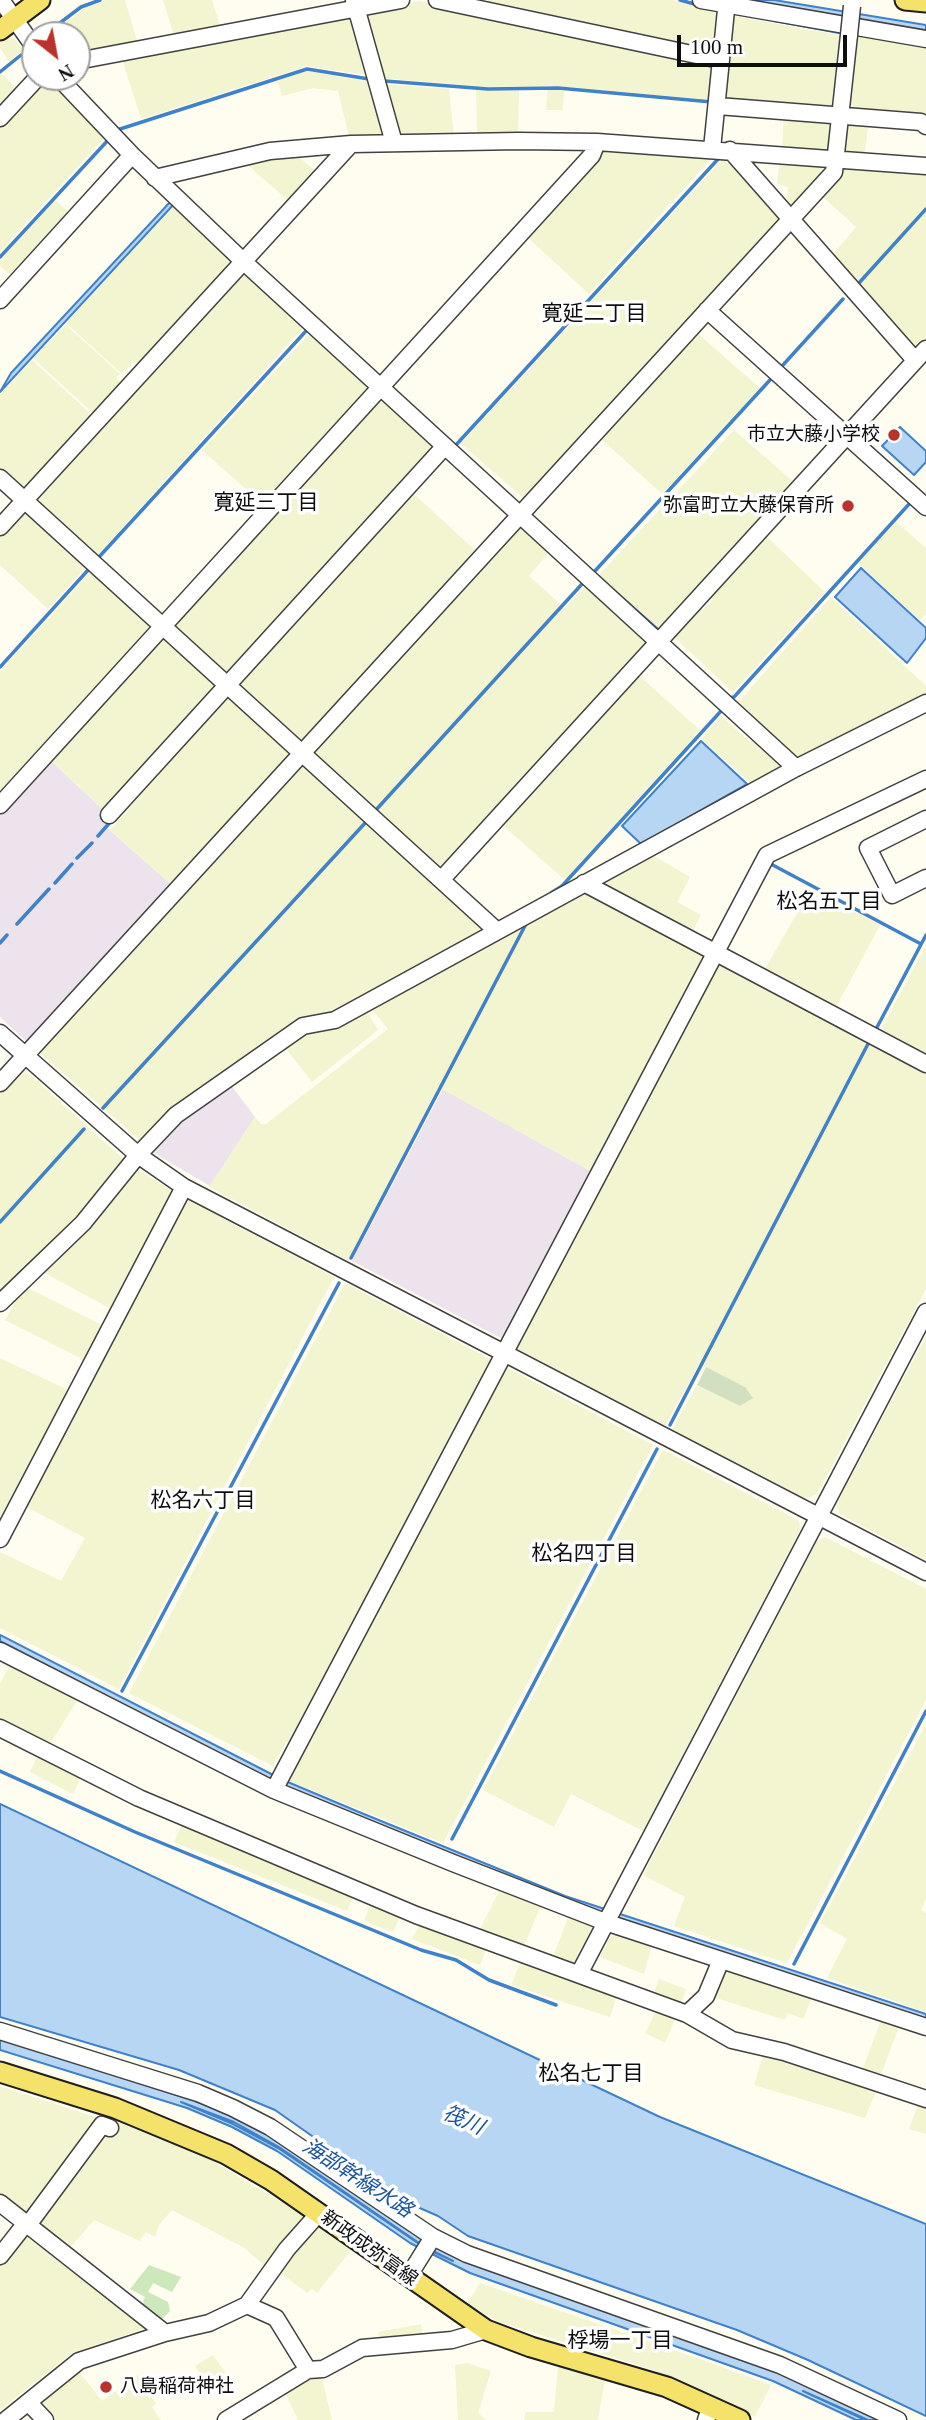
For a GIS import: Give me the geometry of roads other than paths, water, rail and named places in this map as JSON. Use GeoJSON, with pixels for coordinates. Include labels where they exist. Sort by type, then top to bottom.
{"type":"FeatureCollection","features":[{"type":"Feature","properties":{"kind":"main road"},"geometry":{"type":"LineString","coordinates":[[7,24],[40,0]]}},
{"type":"Feature","properties":{"kind":"main road"},"geometry":{"type":"LineString","coordinates":[[905,0],[926,2]]}},
{"type":"Feature","properties":{"kind":"main road","name":"新政成弥富線"},"geometry":{"type":"LineString","coordinates":[[0,2072],[115,2108],[177,2131],[271,2180],[486,2330],[531,2347],[667,2387],[709,2413],[740,2420]]}},
{"type":"Feature","properties":{"kind":"street"},"geometry":{"type":"LineString","coordinates":[[1,0],[7,24],[21,36]]}},
{"type":"Feature","properties":{"kind":"street"},"geometry":{"type":"LineString","coordinates":[[91,58],[355,3],[401,0]]}},
{"type":"Feature","properties":{"kind":"street"},"geometry":{"type":"LineString","coordinates":[[437,0],[720,60]]}},
{"type":"Feature","properties":{"kind":"street"},"geometry":{"type":"LineString","coordinates":[[701,0],[726,2],[926,39]]}},
{"type":"Feature","properties":{"kind":"street"},"geometry":{"type":"LineString","coordinates":[[712,149],[726,2]]}},
{"type":"Feature","properties":{"kind":"street"},"geometry":{"type":"LineString","coordinates":[[355,3],[394,143]]}},
{"type":"Feature","properties":{"kind":"street"},"geometry":{"type":"LineString","coordinates":[[0,1083],[834,172],[852,3]]}},
{"type":"Feature","properties":{"kind":"street"},"geometry":{"type":"LineString","coordinates":[[0,118],[25,91]]}},
{"type":"Feature","properties":{"kind":"street"},"geometry":{"type":"LineString","coordinates":[[71,91],[155,178],[244,262],[796,768]]}},
{"type":"Feature","properties":{"kind":"street"},"geometry":{"type":"LineString","coordinates":[[718,106],[921,122],[926,126]]}},
{"type":"Feature","properties":{"kind":"street"},"geometry":{"type":"LineString","coordinates":[[0,805],[592,155],[597,142]]}},
{"type":"Feature","properties":{"kind":"street"},"geometry":{"type":"LineString","coordinates":[[155,178],[270,151],[394,143],[597,142],[926,166]]}},
{"type":"Feature","properties":{"kind":"street"},"geometry":{"type":"LineString","coordinates":[[0,527],[351,145]]}},
{"type":"Feature","properties":{"kind":"street"},"geometry":{"type":"LineString","coordinates":[[441,880],[921,355],[730,150]]}},
{"type":"Feature","properties":{"kind":"street"},"geometry":{"type":"LineString","coordinates":[[0,300],[132,155]]}},
{"type":"Feature","properties":{"kind":"street"},"geometry":{"type":"LineString","coordinates":[[707,310],[926,506]]}},
{"type":"Feature","properties":{"kind":"street"},"geometry":{"type":"LineString","coordinates":[[109,815],[445,446]]}},
{"type":"Feature","properties":{"kind":"street"},"geometry":{"type":"LineString","coordinates":[[0,478],[497,931]]}},
{"type":"Feature","properties":{"kind":"street"},"geometry":{"type":"LineString","coordinates":[[0,1303],[83,1223],[138,1155],[176,1115],[303,1026],[335,1020],[796,768],[926,704]]}},
{"type":"Feature","properties":{"kind":"street"},"geometry":{"type":"LineString","coordinates":[[277,1784],[714,952],[768,855],[926,779]]}},
{"type":"Feature","properties":{"kind":"street"},"geometry":{"type":"LineString","coordinates":[[926,819],[868,848],[892,895],[926,878]]}},
{"type":"Feature","properties":{"kind":"street"},"geometry":{"type":"LineString","coordinates":[[584,883],[926,1064]]}},
{"type":"Feature","properties":{"kind":"street"},"geometry":{"type":"LineString","coordinates":[[0,1033],[138,1155],[184,1187],[820,1514],[926,1572]]}},
{"type":"Feature","properties":{"kind":"street"},"geometry":{"type":"LineString","coordinates":[[0,1539],[184,1187]]}},
{"type":"Feature","properties":{"kind":"street"},"geometry":{"type":"LineString","coordinates":[[579,1974],[926,1312]]}},
{"type":"Feature","properties":{"kind":"street"},"geometry":{"type":"LineString","coordinates":[[0,1651],[277,1784],[721,1960],[926,2027]]}},
{"type":"Feature","properties":{"kind":"street"},"geometry":{"type":"LineString","coordinates":[[0,1728],[139,1798],[416,1915],[687,2014],[732,2039],[784,2052],[926,2099]]}},
{"type":"Feature","properties":{"kind":"street"},"geometry":{"type":"LineString","coordinates":[[687,2014],[706,1996],[721,1960]]}},
{"type":"Feature","properties":{"kind":"street"},"geometry":{"type":"LineString","coordinates":[[0,2031],[198,2093],[233,2108],[270,2127],[433,2239],[467,2254],[779,2365],[898,2420]]}},
{"type":"Feature","properties":{"kind":"street"},"geometry":{"type":"LineString","coordinates":[[0,2256],[102,2125],[110,2128]]}},
{"type":"Feature","properties":{"kind":"street"},"geometry":{"type":"LineString","coordinates":[[0,2203],[166,2333]]}},
{"type":"Feature","properties":{"kind":"street"},"geometry":{"type":"LineString","coordinates":[[6,2420],[79,2361],[166,2333],[209,2323],[247,2305],[287,2249],[319,2213]]}},
{"type":"Feature","properties":{"kind":"street"},"geometry":{"type":"LineString","coordinates":[[408,2277],[433,2239]]}},
{"type":"Feature","properties":{"kind":"street"},"geometry":{"type":"LineString","coordinates":[[247,2305],[276,2318],[308,2370]]}},
{"type":"Feature","properties":{"kind":"street"},"geometry":{"type":"LineString","coordinates":[[226,2420],[308,2370],[323,2369],[362,2348],[452,2340],[486,2330]]}},
{"type":"Feature","properties":{"kind":"street"},"geometry":{"type":"LineString","coordinates":[[28,2402],[45,2420]]}},
{"type":"Feature","properties":{"kind":"water"},"geometry":{"type":"Polygon","coordinates":[[[727,0],[774,0],[926,25],[926,33],[727,0]]]}},
{"type":"Feature","properties":{"kind":"water"},"geometry":{"type":"Polygon","coordinates":[[[171,201],[174,204],[0,392],[11,373],[171,201]]]}},
{"type":"Feature","properties":{"kind":"water"},"geometry":{"type":"Polygon","coordinates":[[[900,427],[926,451],[926,462],[914,475],[882,446],[900,427]]]}},
{"type":"Feature","properties":{"kind":"water"},"geometry":{"type":"Polygon","coordinates":[[[861,568],[926,628],[926,638],[907,663],[835,597],[861,568]]]}},
{"type":"Feature","properties":{"kind":"water"},"geometry":{"type":"Polygon","coordinates":[[[701,741],[747,784],[641,844],[622,826],[701,741]]]}},
{"type":"Feature","properties":{"kind":"water"},"geometry":{"type":"Polygon","coordinates":[[[0,1635],[283,1780],[359,1812],[565,1896],[926,2014],[926,2020],[558,1898],[274,1782],[0,1641],[0,1635]]]}},
{"type":"Feature","properties":{"kind":"water","name":"筏川"},"geometry":{"type":"Polygon","coordinates":[[[0,1804],[660,2117],[926,2224],[926,2416],[737,2330],[468,2236],[438,2216],[406,2202],[275,2110],[179,2070],[0,2017],[0,1804]]]}},
{"type":"Feature","properties":{"kind":"water"},"geometry":{"type":"Polygon","coordinates":[[[0,2038],[213,2107],[263,2131],[429,2242],[779,2371],[881,2420],[868,2420],[803,2391],[865,2420],[856,2420],[773,2381],[470,2273],[410,2243],[277,2151],[232,2127],[187,2108],[0,2050],[0,2038]],[[181,2102],[233,2124],[278,2148],[425,2248],[453,2261],[425,2247],[279,2147],[234,2122],[181,2102]]]}},
{"type":"Feature","properties":{"kind":"waterway"},"geometry":{"type":"LineString","coordinates":[[62,21],[81,7],[100,0]]}},
{"type":"Feature","properties":{"kind":"waterway"},"geometry":{"type":"LineString","coordinates":[[680,0],[698,5]]}},
{"type":"Feature","properties":{"kind":"waterway"},"geometry":{"type":"LineString","coordinates":[[773,20],[843,33]]}},
{"type":"Feature","properties":{"kind":"waterway"},"geometry":{"type":"LineString","coordinates":[[0,72],[21,55]]}},
{"type":"Feature","properties":{"kind":"waterway"},"geometry":{"type":"LineString","coordinates":[[117,130],[307,69],[369,79]]}},
{"type":"Feature","properties":{"kind":"waterway"},"geometry":{"type":"LineString","coordinates":[[385,81],[488,89],[558,88],[712,102]]}},
{"type":"Feature","properties":{"kind":"waterway"},"geometry":{"type":"LineString","coordinates":[[0,257],[110,138]]}},
{"type":"Feature","properties":{"kind":"waterway"},"geometry":{"type":"LineString","coordinates":[[458,448],[455,446],[719,158]]}},
{"type":"Feature","properties":{"kind":"waterway"},"geometry":{"type":"LineString","coordinates":[[859,283],[926,209]]}},
{"type":"Feature","properties":{"kind":"waterway"},"geometry":{"type":"LineString","coordinates":[[783,365],[843,299]]}},
{"type":"Feature","properties":{"kind":"waterway"},"geometry":{"type":"LineString","coordinates":[[99,557],[306,331]]}},
{"type":"Feature","properties":{"kind":"waterway"},"geometry":{"type":"LineString","coordinates":[[594,572],[770,380]]}},
{"type":"Feature","properties":{"kind":"waterway"},"geometry":{"type":"LineString","coordinates":[[729,698],[734,697],[910,503]]}},
{"type":"Feature","properties":{"kind":"waterway"},"geometry":{"type":"LineString","coordinates":[[0,667],[89,569]]}},
{"type":"Feature","properties":{"kind":"waterway"},"geometry":{"type":"LineString","coordinates":[[375,811],[582,584]]}},
{"type":"Feature","properties":{"kind":"waterway"},"geometry":{"type":"LineString","coordinates":[[614,591],[657,629]]}},
{"type":"Feature","properties":{"kind":"waterway"},"geometry":{"type":"LineString","coordinates":[[551,893],[562,886],[721,711]]}},
{"type":"Feature","properties":{"kind":"waterway"},"geometry":{"type":"LineString","coordinates":[[98,836],[112,820]]}},
{"type":"Feature","properties":{"kind":"waterway"},"geometry":{"type":"LineString","coordinates":[[103,1108],[366,822]]}},
{"type":"Feature","properties":{"kind":"waterway"},"geometry":{"type":"LineString","coordinates":[[77,858],[92,843]]}},
{"type":"Feature","properties":{"kind":"waterway"},"geometry":{"type":"LineString","coordinates":[[769,863],[921,944]]}},
{"type":"Feature","properties":{"kind":"waterway"},"geometry":{"type":"LineString","coordinates":[[55,883],[72,864]]}},
{"type":"Feature","properties":{"kind":"waterway"},"geometry":{"type":"LineString","coordinates":[[17,924],[49,889]]}},
{"type":"Feature","properties":{"kind":"waterway"},"geometry":{"type":"LineString","coordinates":[[351,1258],[527,922]]}},
{"type":"Feature","properties":{"kind":"waterway"},"geometry":{"type":"LineString","coordinates":[[0,943],[7,935]]}},
{"type":"Feature","properties":{"kind":"waterway"},"geometry":{"type":"LineString","coordinates":[[875,1031],[926,935]]}},
{"type":"Feature","properties":{"kind":"waterway"},"geometry":{"type":"LineString","coordinates":[[670,1425],[869,1042]]}},
{"type":"Feature","properties":{"kind":"waterway"},"geometry":{"type":"LineString","coordinates":[[0,1222],[84,1129]]}},
{"type":"Feature","properties":{"kind":"waterway"},"geometry":{"type":"LineString","coordinates":[[122,1691],[339,1283]]}},
{"type":"Feature","properties":{"kind":"waterway"},"geometry":{"type":"LineString","coordinates":[[452,1839],[657,1449]]}},
{"type":"Feature","properties":{"kind":"waterway"},"geometry":{"type":"LineString","coordinates":[[794,1964],[926,1711]]}},
{"type":"Feature","properties":{"kind":"waterway"},"geometry":{"type":"LineString","coordinates":[[0,1771],[135,1832],[421,1950],[456,1960],[489,1980],[556,2005]]}},
{"type":"Feature","properties":{"kind":"place","name":"市立大藤小学校"},"geometry":{"type":"Point","coordinates":[894,435]}},
{"type":"Feature","properties":{"kind":"place","name":"弥富町立大藤保育所"},"geometry":{"type":"Point","coordinates":[848,506]}},
{"type":"Feature","properties":{"kind":"place","name":"八島稲荷神社"},"geometry":{"type":"Point","coordinates":[106,2387]}},
{"type":"Feature","properties":{"kind":"district","name":"寛延二丁目"},"geometry":{"type":"Point","coordinates":[594,314]}},
{"type":"Feature","properties":{"kind":"district","name":"寛延三丁目"},"geometry":{"type":"Point","coordinates":[266,503]}},
{"type":"Feature","properties":{"kind":"district","name":"松名五丁目"},"geometry":{"type":"Point","coordinates":[829,902]}},
{"type":"Feature","properties":{"kind":"district","name":"松名六丁目"},"geometry":{"type":"Point","coordinates":[203,1501]}},
{"type":"Feature","properties":{"kind":"district","name":"松名四丁目"},"geometry":{"type":"Point","coordinates":[584,1554]}},
{"type":"Feature","properties":{"kind":"district","name":"松名七丁目"},"geometry":{"type":"Point","coordinates":[591,2074]}},
{"type":"Feature","properties":{"kind":"district","name":"桴場一丁目"},"geometry":{"type":"Point","coordinates":[620,2341]}},
{"type":"Feature","properties":{"kind":"water label","name":"海部幹線水路"},"geometry":{"type":"Point","coordinates":[357,2179]}}]}
